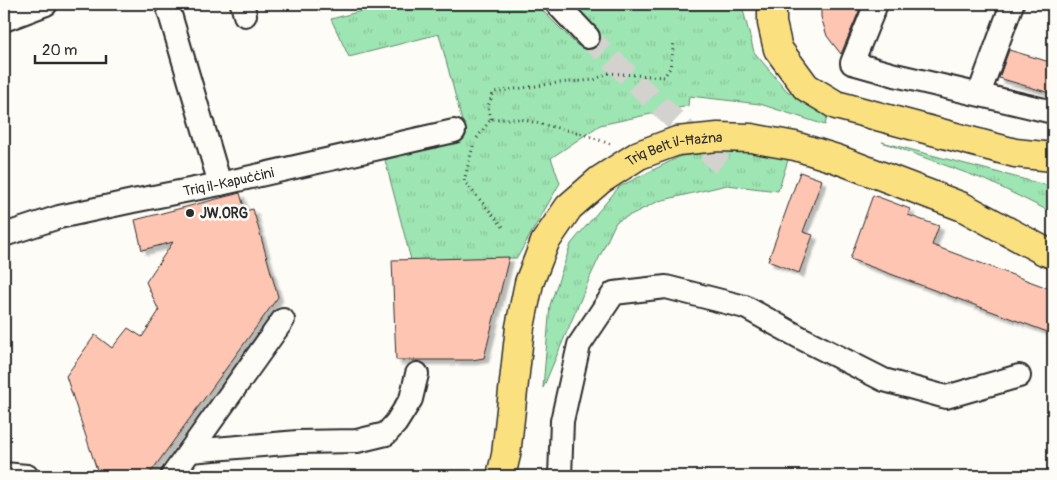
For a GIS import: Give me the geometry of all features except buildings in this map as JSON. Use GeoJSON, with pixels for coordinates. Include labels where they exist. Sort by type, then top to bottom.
{"type":"FeatureCollection","features":[{"type":"Feature","properties":{"kind":"main road"},"geometry":{"type":"LineString","coordinates":[[772,4],[772,23],[778,49],[806,87],[836,106],[1015,153],[1053,157]]}},
{"type":"Feature","properties":{"kind":"main road","name":"Triq Belt il-Ħażna"},"geometry":{"type":"LineString","coordinates":[[501,476],[506,456],[520,327],[529,283],[545,242],[569,207],[600,180],[639,155],[677,141],[718,137],[752,138],[795,146],[837,159],[963,207],[1050,253]]}},
{"type":"Feature","properties":{"kind":"main road"},"geometry":{"type":"LineString","coordinates":[[1015,153],[1053,151]]}},
{"type":"Feature","properties":{"kind":"street"},"geometry":{"type":"LineString","coordinates":[[4,12],[9,4]]}},
{"type":"Feature","properties":{"kind":"street"},"geometry":{"type":"LineString","coordinates":[[4,20],[46,4]]}},
{"type":"Feature","properties":{"kind":"street"},"geometry":{"type":"LineString","coordinates":[[168,4],[220,184]]}},
{"type":"Feature","properties":{"kind":"street"},"geometry":{"type":"LineString","coordinates":[[557,4],[588,36]]}},
{"type":"Feature","properties":{"kind":"street"},"geometry":{"type":"LineString","coordinates":[[876,4],[852,63],[1053,112]]}},
{"type":"Feature","properties":{"kind":"street"},"geometry":{"type":"LineString","coordinates":[[979,94],[1012,4]]}},
{"type":"Feature","properties":{"kind":"street","name":"Triq il-Kapuċċini"},"geometry":{"type":"LineString","coordinates":[[4,235],[59,217],[220,184],[454,131]]}},
{"type":"Feature","properties":{"kind":"street"},"geometry":{"type":"LineString","coordinates":[[560,476],[562,421],[579,345],[614,293],[666,287],[745,307],[884,380],[946,397],[1019,376]]}},
{"type":"Feature","properties":{"kind":"street"},"geometry":{"type":"LineString","coordinates":[[172,476],[283,320]]}},
{"type":"Feature","properties":{"kind":"street"},"geometry":{"type":"LineString","coordinates":[[190,452],[298,442],[357,441],[386,434],[410,399],[417,374]]}},
{"type":"Feature","properties":{"kind":"street"},"geometry":{"type":"LineString","coordinates":[[4,474],[27,476]]}},
{"type":"Feature","properties":{"kind":"path"},"geometry":{"type":"LineString","coordinates":[[504,228],[464,181],[474,142],[491,119],[488,106],[494,92],[557,82],[594,80],[608,73],[664,77],[670,68],[674,42]]}},
{"type":"Feature","properties":{"kind":"path"},"geometry":{"type":"LineString","coordinates":[[491,119],[520,119],[583,134],[639,155]]}},
{"type":"Feature","properties":{"kind":"green space"},"geometry":{"type":"Polygon","coordinates":[[[388,4],[536,4],[578,46],[597,32],[572,4],[743,4],[754,52],[787,91],[828,113],[825,125],[760,104],[689,96],[688,106],[600,125],[551,158],[560,183],[517,258],[411,260],[385,160],[466,136],[439,34],[349,57],[331,19],[388,4]]]}},
{"type":"Feature","properties":{"kind":"green space"},"geometry":{"type":"Polygon","coordinates":[[[882,142],[1053,187],[1053,213],[988,181],[882,142]]]}},
{"type":"Feature","properties":{"kind":"green space"},"geometry":{"type":"Polygon","coordinates":[[[745,148],[789,157],[778,191],[727,185],[659,201],[616,222],[591,275],[543,388],[550,305],[571,244],[619,187],[681,156],[745,148]]]}},
{"type":"Feature","properties":{"kind":"tunnel"},"geometry":{"type":"LineString","coordinates":[[588,37],[722,165]]}},
{"type":"Feature","properties":{"kind":"place","name":"JW.ORG"},"geometry":{"type":"Point","coordinates":[190,213]}}]}
